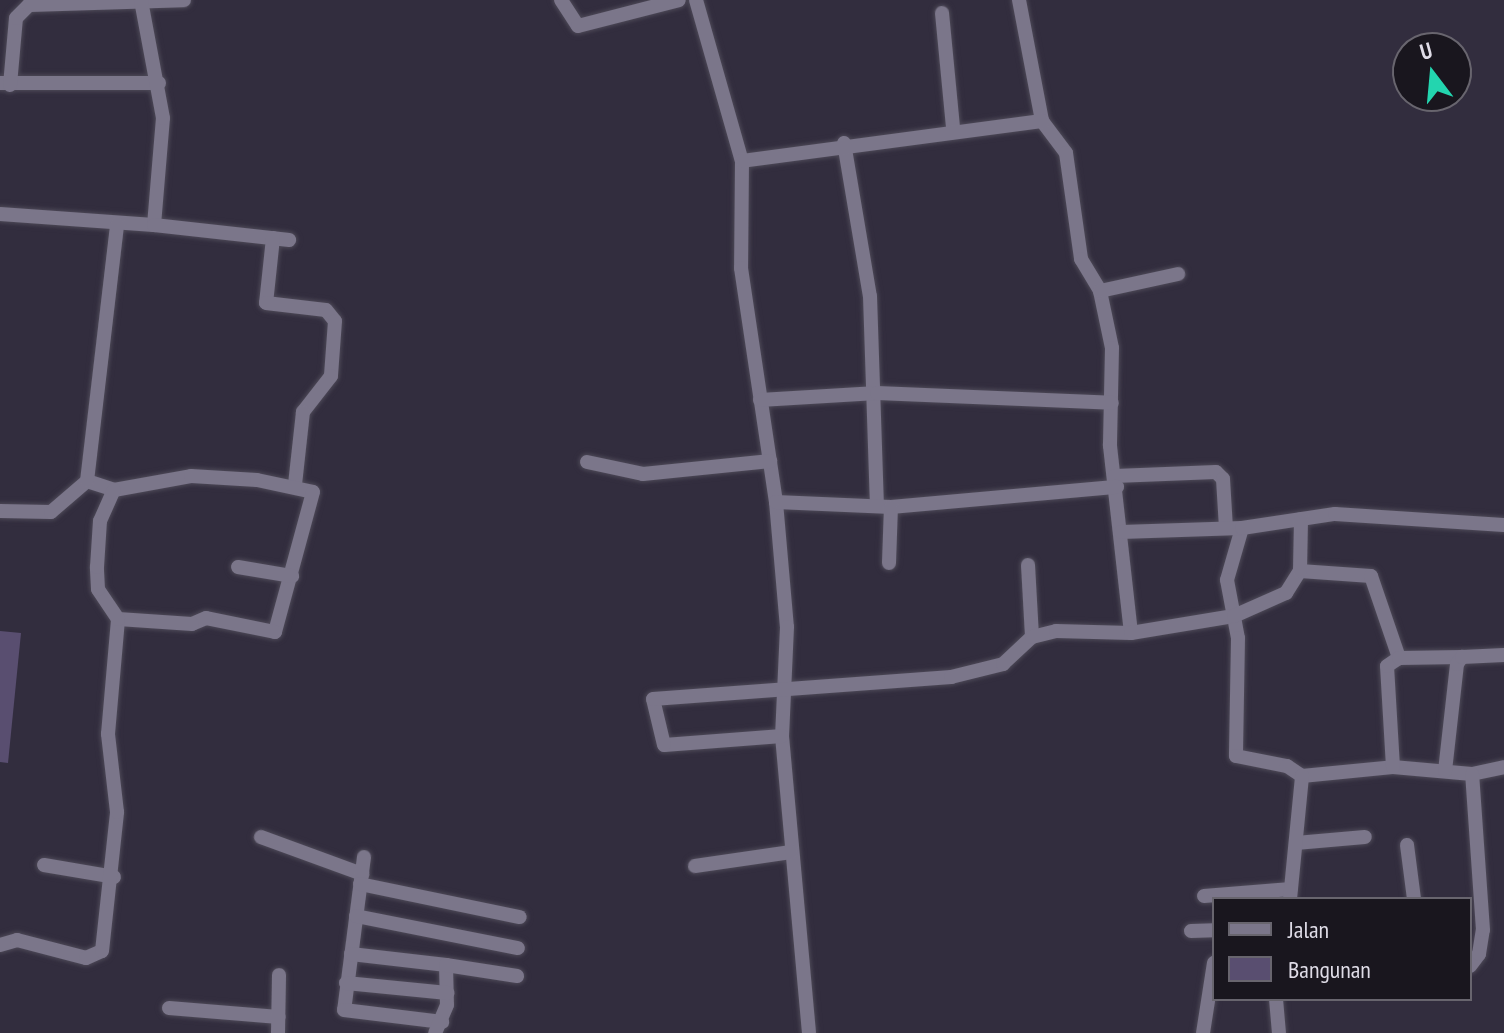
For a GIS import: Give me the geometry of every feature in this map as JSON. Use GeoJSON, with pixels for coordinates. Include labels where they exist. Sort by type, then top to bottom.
{"type":"FeatureCollection","features":[{"type":"Feature","properties":{"kind":"street"},"geometry":{"type":"LineString","coordinates":[[159,83],[5,84],[20,10],[79,2],[184,0]]}},
{"type":"Feature","properties":{"kind":"street"},"geometry":{"type":"LineString","coordinates":[[561,0],[578,26],[679,0]]}},
{"type":"Feature","properties":{"kind":"street"},"geometry":{"type":"LineString","coordinates":[[696,0],[742,161],[741,268],[776,502],[787,627],[782,736],[809,1033]]}},
{"type":"Feature","properties":{"kind":"street"},"geometry":{"type":"LineString","coordinates":[[1019,0],[1042,121],[1066,153],[1081,259],[1100,291],[1112,348],[1116,481],[1131,633]]}},
{"type":"Feature","properties":{"kind":"street"},"geometry":{"type":"LineString","coordinates":[[141,2],[159,83],[163,118],[154,225]]}},
{"type":"Feature","properties":{"kind":"street"},"geometry":{"type":"LineString","coordinates":[[942,13],[953,128]]}},
{"type":"Feature","properties":{"kind":"street"},"geometry":{"type":"LineString","coordinates":[[742,161],[953,128],[1000,130],[1042,121]]}},
{"type":"Feature","properties":{"kind":"street"},"geometry":{"type":"LineString","coordinates":[[844,143],[870,296],[889,563]]}},
{"type":"Feature","properties":{"kind":"street"},"geometry":{"type":"LineString","coordinates":[[0,214],[154,225],[289,240]]}},
{"type":"Feature","properties":{"kind":"street"},"geometry":{"type":"LineString","coordinates":[[0,511],[51,512],[87,481],[117,224]]}},
{"type":"Feature","properties":{"kind":"street"},"geometry":{"type":"LineString","coordinates":[[273,238],[266,303],[326,310],[335,321],[331,376],[303,412],[295,485]]}},
{"type":"Feature","properties":{"kind":"street"},"geometry":{"type":"LineString","coordinates":[[1100,291],[1178,274]]}},
{"type":"Feature","properties":{"kind":"street"},"geometry":{"type":"LineString","coordinates":[[760,400],[877,393],[1112,403]]}},
{"type":"Feature","properties":{"kind":"street"},"geometry":{"type":"LineString","coordinates":[[587,462],[643,474],[770,461]]}},
{"type":"Feature","properties":{"kind":"street"},"geometry":{"type":"LineString","coordinates":[[776,502],[884,506],[1216,472],[1223,479],[1226,528]]}},
{"type":"Feature","properties":{"kind":"street"},"geometry":{"type":"LineString","coordinates":[[87,481],[114,490],[191,476],[295,485],[313,492],[275,632],[206,618],[192,624],[118,619]]}},
{"type":"Feature","properties":{"kind":"street"},"geometry":{"type":"LineString","coordinates":[[0,945],[17,940],[95,957],[102,951],[114,877],[117,812],[108,734],[118,619],[98,589],[97,567],[100,521],[114,490]]}},
{"type":"Feature","properties":{"kind":"street"},"geometry":{"type":"LineString","coordinates":[[1121,532],[1242,528],[1335,514],[1504,525]]}},
{"type":"Feature","properties":{"kind":"street"},"geometry":{"type":"LineString","coordinates":[[782,736],[664,745],[653,706],[658,695],[951,677],[1003,664],[1032,637],[1131,633],[1234,616],[1286,593],[1300,571],[1301,519]]}},
{"type":"Feature","properties":{"kind":"street"},"geometry":{"type":"LineString","coordinates":[[1242,528],[1227,580],[1234,616],[1236,756],[1287,766],[1302,776],[1393,767],[1472,774],[1504,767]]}},
{"type":"Feature","properties":{"kind":"street"},"geometry":{"type":"LineString","coordinates":[[1028,565],[1032,637]]}},
{"type":"Feature","properties":{"kind":"street"},"geometry":{"type":"LineString","coordinates":[[238,567],[292,576]]}},
{"type":"Feature","properties":{"kind":"street"},"geometry":{"type":"LineString","coordinates":[[1300,571],[1371,576],[1399,658]]}},
{"type":"Feature","properties":{"kind":"street"},"geometry":{"type":"LineString","coordinates":[[1399,658],[1504,655]]}},
{"type":"Feature","properties":{"kind":"street"},"geometry":{"type":"LineString","coordinates":[[1445,771],[1462,657]]}},
{"type":"Feature","properties":{"kind":"street"},"geometry":{"type":"LineString","coordinates":[[1393,767],[1383,678],[1399,658]]}},
{"type":"Feature","properties":{"kind":"street"},"geometry":{"type":"LineString","coordinates":[[1472,774],[1483,930],[1479,954],[1472,963]]}},
{"type":"Feature","properties":{"kind":"street"},"geometry":{"type":"LineString","coordinates":[[1204,896],[1291,894],[1302,776]]}},
{"type":"Feature","properties":{"kind":"street"},"geometry":{"type":"LineString","coordinates":[[261,837],[361,879],[520,917]]}},
{"type":"Feature","properties":{"kind":"street"},"geometry":{"type":"LineString","coordinates":[[1296,843],[1365,837]]}},
{"type":"Feature","properties":{"kind":"street"},"geometry":{"type":"LineString","coordinates":[[1407,845],[1414,897]]}},
{"type":"Feature","properties":{"kind":"street"},"geometry":{"type":"LineString","coordinates":[[695,866],[791,852]]}},
{"type":"Feature","properties":{"kind":"street"},"geometry":{"type":"LineString","coordinates":[[364,857],[346,983],[347,1014],[438,1027],[448,993],[446,965]]}},
{"type":"Feature","properties":{"kind":"street"},"geometry":{"type":"LineString","coordinates":[[44,865],[114,877]]}},
{"type":"Feature","properties":{"kind":"street"},"geometry":{"type":"LineString","coordinates":[[356,916],[518,948]]}},
{"type":"Feature","properties":{"kind":"street"},"geometry":{"type":"LineString","coordinates":[[1191,931],[1212,930]]}},
{"type":"Feature","properties":{"kind":"street"},"geometry":{"type":"LineString","coordinates":[[351,954],[517,976]]}},
{"type":"Feature","properties":{"kind":"street"},"geometry":{"type":"LineString","coordinates":[[278,1033],[279,975]]}},
{"type":"Feature","properties":{"kind":"street"},"geometry":{"type":"LineString","coordinates":[[346,983],[448,993]]}},
{"type":"Feature","properties":{"kind":"street"},"geometry":{"type":"LineString","coordinates":[[1203,1033],[1212,989]]}},
{"type":"Feature","properties":{"kind":"street"},"geometry":{"type":"LineString","coordinates":[[1276,1001],[1279,1033]]}},
{"type":"Feature","properties":{"kind":"street"},"geometry":{"type":"LineString","coordinates":[[169,1008],[279,1017]]}},
{"type":"Feature","properties":{"kind":"building"},"geometry":{"type":"Polygon","coordinates":[[[0,631],[21,633],[8,763],[0,762],[0,631]]]}}]}
